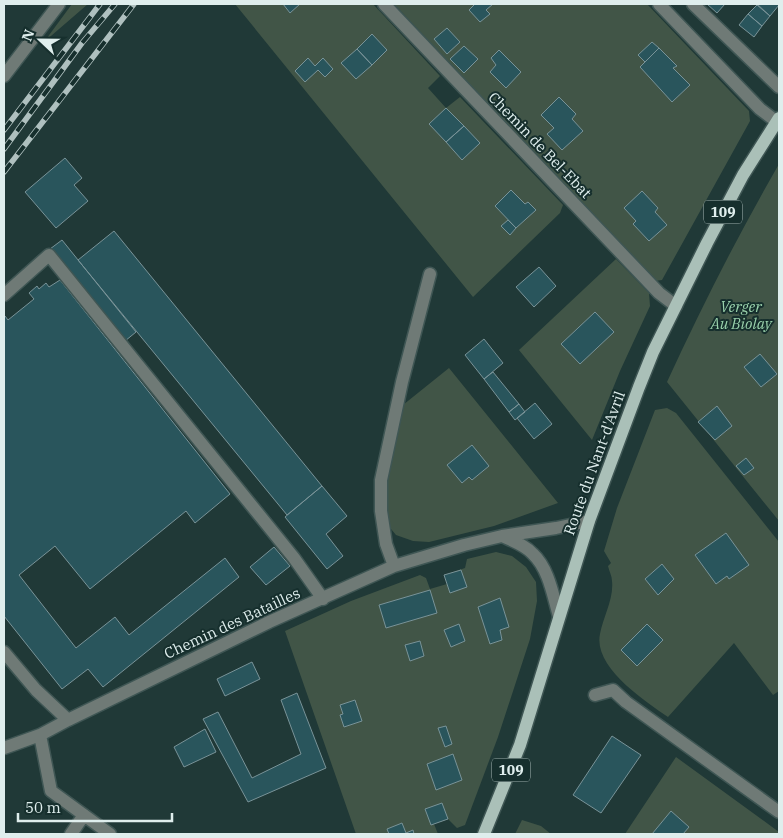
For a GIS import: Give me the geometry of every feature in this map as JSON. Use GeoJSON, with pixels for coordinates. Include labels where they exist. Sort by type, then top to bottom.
{"type":"FeatureCollection","features":[{"type":"Feature","properties":{"kind":"main road","name":"Route du Nant-d'Avril"},"geometry":{"type":"LineString","coordinates":[[484,834],[520,746],[589,521],[639,387],[676,306],[743,175],[778,120]]}},
{"type":"Feature","properties":{"kind":"street"},"geometry":{"type":"LineString","coordinates":[[4,76],[59,4]]}},
{"type":"Feature","properties":{"kind":"street","name":"Chemin de Bel-Ebat"},"geometry":{"type":"LineString","coordinates":[[384,4],[659,293],[676,306]]}},
{"type":"Feature","properties":{"kind":"street","name":"Route du Nant-d'Avril"},"geometry":{"type":"LineString","coordinates":[[659,4],[760,109],[778,120]]}},
{"type":"Feature","properties":{"kind":"street"},"geometry":{"type":"LineString","coordinates":[[693,4],[779,87]]}},
{"type":"Feature","properties":{"kind":"street"},"geometry":{"type":"LineString","coordinates":[[4,295],[49,256],[294,558],[323,599]]}},
{"type":"Feature","properties":{"kind":"street"},"geometry":{"type":"LineString","coordinates":[[394,566],[386,544],[381,511],[382,480],[402,382],[430,274]]}},
{"type":"Feature","properties":{"kind":"street","name":"Chemin des Batailles"},"geometry":{"type":"LineString","coordinates":[[4,748],[40,735],[269,622],[394,566],[502,536],[589,521]]}},
{"type":"Feature","properties":{"kind":"street"},"geometry":{"type":"LineString","coordinates":[[502,536],[522,545],[534,554],[539,561],[548,580],[559,616]]}},
{"type":"Feature","properties":{"kind":"street"},"geometry":{"type":"LineString","coordinates":[[4,652],[36,690],[68,720]]}},
{"type":"Feature","properties":{"kind":"street"},"geometry":{"type":"LineString","coordinates":[[596,695],[613,690],[626,702],[779,812]]}},
{"type":"Feature","properties":{"kind":"street"},"geometry":{"type":"LineString","coordinates":[[40,735],[51,791],[110,834]]}},
{"type":"Feature","properties":{"kind":"street"},"geometry":{"type":"LineString","coordinates":[[71,834],[84,815]]}},
{"type":"Feature","properties":{"kind":"green space"},"geometry":{"type":"Polygon","coordinates":[[[72,4],[88,4],[44,42],[72,4]]]}},
{"type":"Feature","properties":{"kind":"green space"},"geometry":{"type":"Polygon","coordinates":[[[235,4],[373,4],[440,76],[428,88],[446,108],[460,97],[563,205],[560,213],[473,297],[235,4]]]}},
{"type":"Feature","properties":{"kind":"green space"},"geometry":{"type":"Polygon","coordinates":[[[394,4],[647,4],[749,111],[750,121],[662,280],[655,281],[394,4]]]}},
{"type":"Feature","properties":{"kind":"green space","name":"Verger Au Biolay"},"geometry":{"type":"Polygon","coordinates":[[[779,164],[779,521],[667,382],[720,272],[779,164]]]}},
{"type":"Feature","properties":{"kind":"green space"},"geometry":{"type":"Polygon","coordinates":[[[616,259],[649,293],[650,306],[620,371],[592,440],[519,350],[616,259]]]}},
{"type":"Feature","properties":{"kind":"green space"},"geometry":{"type":"Polygon","coordinates":[[[449,368],[558,503],[494,526],[429,542],[413,541],[396,535],[382,518],[388,417],[449,368]]]}},
{"type":"Feature","properties":{"kind":"green space"},"geometry":{"type":"Polygon","coordinates":[[[667,408],[676,413],[779,542],[779,691],[773,695],[734,643],[668,717],[647,702],[612,671],[604,659],[600,646],[601,628],[610,601],[612,588],[612,577],[608,566],[611,563],[604,551],[617,508],[655,410],[667,408]]]}},
{"type":"Feature","properties":{"kind":"green space"},"geometry":{"type":"Polygon","coordinates":[[[496,552],[512,556],[526,567],[536,582],[537,601],[530,639],[498,737],[465,825],[457,828],[448,819],[434,824],[438,834],[356,834],[285,631],[351,601],[420,575],[426,578],[430,589],[447,584],[444,575],[465,568],[467,559],[496,552]]]}},
{"type":"Feature","properties":{"kind":"green space"},"geometry":{"type":"Polygon","coordinates":[[[676,757],[779,832],[779,834],[625,834],[676,757]]]}},
{"type":"Feature","properties":{"kind":"green space"},"geometry":{"type":"Polygon","coordinates":[[[522,820],[541,826],[551,834],[515,834],[522,820]]]}},
{"type":"Feature","properties":{"kind":"building"},"geometry":{"type":"Polygon","coordinates":[[[283,4],[300,4],[290,13],[283,4]]]}},
{"type":"Feature","properties":{"kind":"building"},"geometry":{"type":"Polygon","coordinates":[[[475,4],[493,4],[486,10],[490,14],[480,22],[469,10],[475,4]]]}},
{"type":"Feature","properties":{"kind":"building"},"geometry":{"type":"Polygon","coordinates":[[[707,4],[725,4],[717,13],[707,4]]]}},
{"type":"Feature","properties":{"kind":"building"},"geometry":{"type":"Polygon","coordinates":[[[757,4],[779,4],[779,5],[770,16],[757,4]]]}},
{"type":"Feature","properties":{"kind":"building"},"geometry":{"type":"Polygon","coordinates":[[[757,5],[770,16],[762,26],[748,14],[757,5]]]}},
{"type":"Feature","properties":{"kind":"building"},"geometry":{"type":"Polygon","coordinates":[[[748,14],[762,26],[754,37],[739,25],[748,14]]]}},
{"type":"Feature","properties":{"kind":"building"},"geometry":{"type":"Polygon","coordinates":[[[447,28],[460,42],[447,54],[434,39],[447,28]]]}},
{"type":"Feature","properties":{"kind":"building"},"geometry":{"type":"Polygon","coordinates":[[[372,34],[387,50],[372,65],[357,49],[372,34]]]}},
{"type":"Feature","properties":{"kind":"building"},"geometry":{"type":"Polygon","coordinates":[[[652,42],[659,48],[645,62],[638,55],[652,42]]]}},
{"type":"Feature","properties":{"kind":"building"},"geometry":{"type":"Polygon","coordinates":[[[464,46],[478,59],[464,73],[450,59],[464,46]]]}},
{"type":"Feature","properties":{"kind":"building"},"geometry":{"type":"Polygon","coordinates":[[[659,48],[677,66],[673,68],[690,85],[672,102],[640,67],[659,48]]]}},
{"type":"Feature","properties":{"kind":"building"},"geometry":{"type":"Polygon","coordinates":[[[357,49],[372,65],[356,79],[341,63],[357,49]]]}},
{"type":"Feature","properties":{"kind":"building"},"geometry":{"type":"Polygon","coordinates":[[[499,50],[521,72],[506,88],[490,72],[496,65],[491,58],[499,50]]]}},
{"type":"Feature","properties":{"kind":"building"},"geometry":{"type":"Polygon","coordinates":[[[308,58],[315,66],[323,58],[333,69],[325,77],[318,70],[305,82],[295,71],[308,58]]]}},
{"type":"Feature","properties":{"kind":"building"},"geometry":{"type":"Polygon","coordinates":[[[559,97],[576,114],[572,119],[583,131],[562,150],[547,134],[554,128],[541,115],[559,97]]]}},
{"type":"Feature","properties":{"kind":"building"},"geometry":{"type":"Polygon","coordinates":[[[446,108],[464,126],[446,142],[429,124],[446,108]]]}},
{"type":"Feature","properties":{"kind":"building"},"geometry":{"type":"Polygon","coordinates":[[[464,126],[480,143],[462,160],[446,142],[464,126]]]}},
{"type":"Feature","properties":{"kind":"building"},"geometry":{"type":"Polygon","coordinates":[[[65,158],[82,178],[74,185],[88,201],[56,228],[25,192],[65,158]]]}},
{"type":"Feature","properties":{"kind":"building"},"geometry":{"type":"Polygon","coordinates":[[[511,190],[525,204],[528,202],[536,210],[516,228],[495,206],[511,190]]]}},
{"type":"Feature","properties":{"kind":"building"},"geometry":{"type":"Polygon","coordinates":[[[642,191],[658,208],[655,212],[667,225],[649,241],[633,224],[636,221],[624,208],[642,191]]]}},
{"type":"Feature","properties":{"kind":"building"},"geometry":{"type":"Polygon","coordinates":[[[508,220],[516,228],[510,235],[501,226],[508,220]]]}},
{"type":"Feature","properties":{"kind":"building"},"geometry":{"type":"Polygon","coordinates":[[[114,231],[322,486],[287,515],[78,260],[114,231]]]}},
{"type":"Feature","properties":{"kind":"building"},"geometry":{"type":"Polygon","coordinates":[[[62,240],[136,332],[125,341],[50,249],[62,240]]]}},
{"type":"Feature","properties":{"kind":"building"},"geometry":{"type":"Polygon","coordinates":[[[539,267],[556,286],[534,307],[516,287],[539,267]]]}},
{"type":"Feature","properties":{"kind":"building"},"geometry":{"type":"Polygon","coordinates":[[[60,280],[230,494],[195,523],[186,511],[90,589],[55,546],[19,575],[76,648],[115,617],[129,635],[225,558],[239,577],[103,687],[88,669],[62,689],[4,616],[4,316],[8,320],[34,299],[29,293],[37,286],[39,289],[46,283],[49,287],[60,280]]]}},
{"type":"Feature","properties":{"kind":"building"},"geometry":{"type":"Polygon","coordinates":[[[595,312],[614,332],[580,364],[561,344],[595,312]]]}},
{"type":"Feature","properties":{"kind":"building"},"geometry":{"type":"Polygon","coordinates":[[[484,339],[503,363],[484,379],[465,355],[484,339]]]}},
{"type":"Feature","properties":{"kind":"building"},"geometry":{"type":"Polygon","coordinates":[[[760,354],[777,374],[761,387],[744,367],[760,354]]]}},
{"type":"Feature","properties":{"kind":"building"},"geometry":{"type":"Polygon","coordinates":[[[493,372],[519,404],[509,412],[484,379],[493,372]]]}},
{"type":"Feature","properties":{"kind":"building"},"geometry":{"type":"Polygon","coordinates":[[[535,403],[552,424],[534,439],[517,418],[535,403]]]}},
{"type":"Feature","properties":{"kind":"building"},"geometry":{"type":"Polygon","coordinates":[[[519,404],[525,412],[515,420],[509,412],[519,404]]]}},
{"type":"Feature","properties":{"kind":"building"},"geometry":{"type":"Polygon","coordinates":[[[717,406],[732,426],[715,440],[698,422],[717,406]]]}},
{"type":"Feature","properties":{"kind":"building"},"geometry":{"type":"Polygon","coordinates":[[[472,445],[489,466],[472,480],[469,477],[462,483],[447,465],[472,445]]]}},
{"type":"Feature","properties":{"kind":"building"},"geometry":{"type":"Polygon","coordinates":[[[746,458],[754,468],[744,475],[736,466],[746,458]]]}},
{"type":"Feature","properties":{"kind":"building"},"geometry":{"type":"Polygon","coordinates":[[[322,486],[347,516],[326,534],[343,556],[327,569],[285,517],[322,486]]]}},
{"type":"Feature","properties":{"kind":"building"},"geometry":{"type":"Polygon","coordinates":[[[726,533],[749,565],[729,579],[727,576],[716,584],[695,555],[726,533]]]}},
{"type":"Feature","properties":{"kind":"building"},"geometry":{"type":"Polygon","coordinates":[[[274,547],[290,566],[266,585],[250,567],[274,547]]]}},
{"type":"Feature","properties":{"kind":"building"},"geometry":{"type":"Polygon","coordinates":[[[662,564],[674,579],[658,595],[645,579],[662,564]]]}},
{"type":"Feature","properties":{"kind":"building"},"geometry":{"type":"Polygon","coordinates":[[[461,570],[467,587],[450,593],[444,575],[461,570]]]}},
{"type":"Feature","properties":{"kind":"building"},"geometry":{"type":"Polygon","coordinates":[[[430,590],[437,613],[386,628],[379,605],[430,590]]]}},
{"type":"Feature","properties":{"kind":"building"},"geometry":{"type":"Polygon","coordinates":[[[500,598],[509,627],[500,630],[502,640],[490,644],[478,607],[500,598]]]}},
{"type":"Feature","properties":{"kind":"building"},"geometry":{"type":"Polygon","coordinates":[[[459,624],[465,641],[451,647],[444,630],[459,624]]]}},
{"type":"Feature","properties":{"kind":"building"},"geometry":{"type":"Polygon","coordinates":[[[647,624],[663,640],[637,666],[621,650],[647,624]]]}},
{"type":"Feature","properties":{"kind":"building"},"geometry":{"type":"Polygon","coordinates":[[[420,641],[424,656],[410,661],[405,645],[420,641]]]}},
{"type":"Feature","properties":{"kind":"building"},"geometry":{"type":"Polygon","coordinates":[[[252,662],[260,679],[225,696],[217,679],[252,662]]]}},
{"type":"Feature","properties":{"kind":"building"},"geometry":{"type":"Polygon","coordinates":[[[297,693],[326,768],[248,802],[203,719],[218,712],[252,778],[301,754],[281,700],[297,693]]]}},
{"type":"Feature","properties":{"kind":"building"},"geometry":{"type":"Polygon","coordinates":[[[355,700],[362,721],[344,727],[340,715],[343,714],[340,705],[355,700]]]}},
{"type":"Feature","properties":{"kind":"building"},"geometry":{"type":"Polygon","coordinates":[[[446,726],[452,744],[445,747],[438,728],[446,726]]]}},
{"type":"Feature","properties":{"kind":"building"},"geometry":{"type":"Polygon","coordinates":[[[205,729],[216,752],[184,767],[174,747],[205,729]]]}},
{"type":"Feature","properties":{"kind":"building"},"geometry":{"type":"Polygon","coordinates":[[[612,736],[641,755],[601,813],[573,795],[612,736]]]}},
{"type":"Feature","properties":{"kind":"building"},"geometry":{"type":"Polygon","coordinates":[[[453,754],[462,780],[436,790],[427,764],[453,754]]]}},
{"type":"Feature","properties":{"kind":"building"},"geometry":{"type":"Polygon","coordinates":[[[442,803],[448,819],[431,825],[425,809],[442,803]]]}},
{"type":"Feature","properties":{"kind":"building"},"geometry":{"type":"Polygon","coordinates":[[[671,811],[689,827],[683,834],[652,834],[671,811]]]}},
{"type":"Feature","properties":{"kind":"building"},"geometry":{"type":"Polygon","coordinates":[[[402,823],[406,833],[413,830],[414,834],[389,834],[387,829],[402,823]]]}},
{"type":"Feature","properties":{"kind":"railway"},"geometry":{"type":"LineString","coordinates":[[4,130],[100,4]]}},
{"type":"Feature","properties":{"kind":"railway"},"geometry":{"type":"LineString","coordinates":[[4,149],[82,43],[115,4]]}},
{"type":"Feature","properties":{"kind":"railway"},"geometry":{"type":"LineString","coordinates":[[4,172],[134,4]]}}]}
